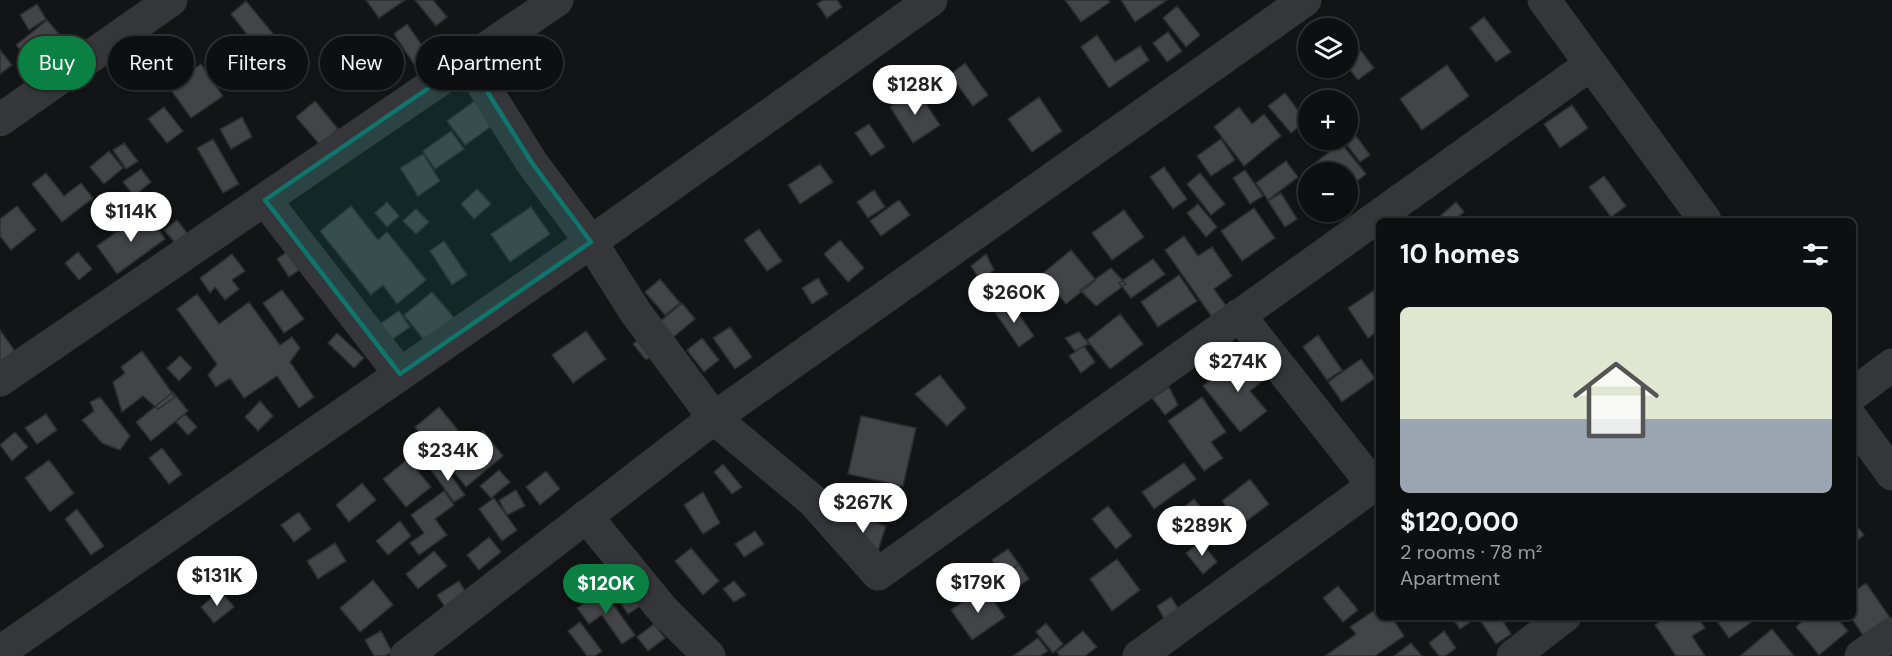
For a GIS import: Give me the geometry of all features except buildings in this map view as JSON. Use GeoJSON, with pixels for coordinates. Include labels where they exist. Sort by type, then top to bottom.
{"type":"FeatureCollection","features":[{"type":"Feature","properties":{"kind":"street"},"geometry":{"type":"LineString","coordinates":[[0,120],[171,0]]}},
{"type":"Feature","properties":{"kind":"street"},"geometry":{"type":"LineString","coordinates":[[504,36],[557,0]]}},
{"type":"Feature","properties":{"kind":"street"},"geometry":{"type":"LineString","coordinates":[[0,652],[591,242],[931,0]]}},
{"type":"Feature","properties":{"kind":"street"},"geometry":{"type":"LineString","coordinates":[[406,656],[714,418],[1305,0]]}},
{"type":"Feature","properties":{"kind":"street"},"geometry":{"type":"LineString","coordinates":[[1544,0],[1705,218]]}},
{"type":"Feature","properties":{"kind":"street"},"geometry":{"type":"LineString","coordinates":[[486,90],[532,163],[591,242],[636,313],[714,418],[813,501],[878,574],[1591,64]]}},
{"type":"Feature","properties":{"kind":"street"},"geometry":{"type":"LineString","coordinates":[[0,380],[426,90]]}},
{"type":"Feature","properties":{"kind":"street"},"geometry":{"type":"LineString","coordinates":[[265,200],[400,374]]}},
{"type":"Feature","properties":{"kind":"street"},"geometry":{"type":"LineString","coordinates":[[1139,656],[1376,484],[1239,315]]}},
{"type":"Feature","properties":{"kind":"street"},"geometry":{"type":"LineString","coordinates":[[1856,392],[1892,365]]}},
{"type":"Feature","properties":{"kind":"street"},"geometry":{"type":"LineString","coordinates":[[1856,424],[1892,474]]}},
{"type":"Feature","properties":{"kind":"street"},"geometry":{"type":"LineString","coordinates":[[586,516],[663,610],[709,656]]}},
{"type":"Feature","properties":{"kind":"street"},"geometry":{"type":"LineString","coordinates":[[1514,656],[1560,620]]}},
{"type":"Feature","properties":{"kind":"street"},"geometry":{"type":"LineString","coordinates":[[1862,656],[1892,634]]}},
{"type":"Feature","properties":{"kind":"highlighted area"},"geometry":{"type":"Polygon","coordinates":[[[468,61],[532,163],[591,242],[400,374],[265,200],[468,61]]]}}]}
